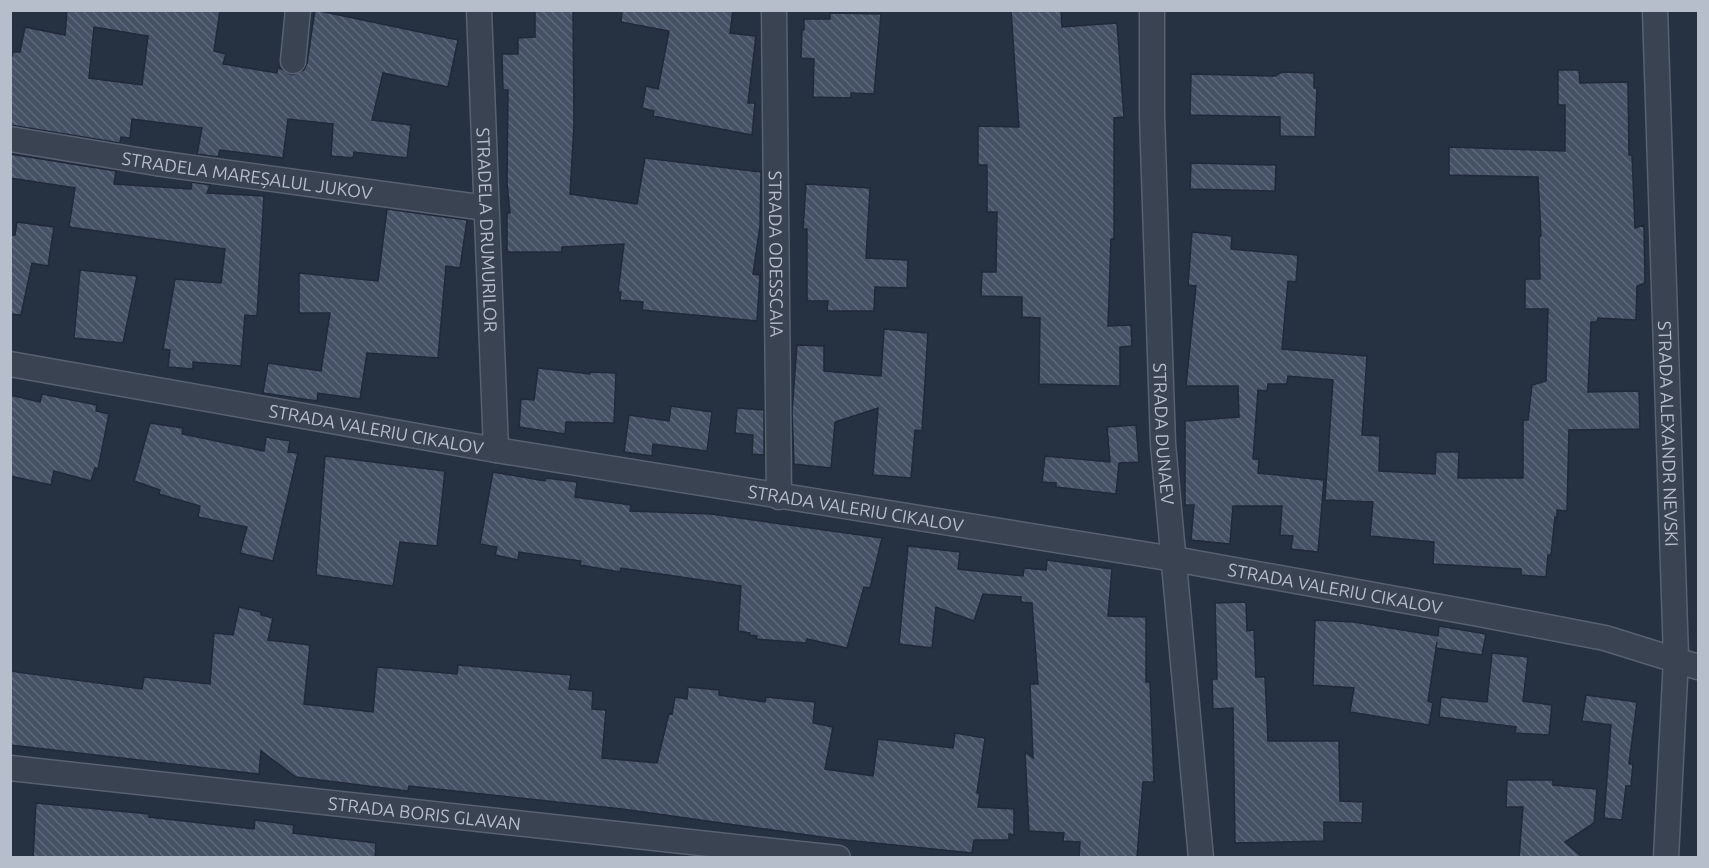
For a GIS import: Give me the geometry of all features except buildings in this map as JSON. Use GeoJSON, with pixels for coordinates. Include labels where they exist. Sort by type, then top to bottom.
{"type":"FeatureCollection","features":[{"type":"Feature","properties":{"kind":"street"},"geometry":{"type":"LineString","coordinates":[[293,61],[298,10]]}},
{"type":"Feature","properties":{"kind":"street","name":"STRADELA DRUMURILOR"},"geometry":{"type":"LineString","coordinates":[[479,10],[496,450]]}},
{"type":"Feature","properties":{"kind":"street","name":"STRADA ODESSCAIA"},"geometry":{"type":"LineString","coordinates":[[774,10],[779,497]]}},
{"type":"Feature","properties":{"kind":"street","name":"STRADA DUNAEV"},"geometry":{"type":"LineString","coordinates":[[1152,10],[1152,116],[1163,444],[1201,858]]}},
{"type":"Feature","properties":{"kind":"street","name":"STRADA ALEXANDR NEVSKI"},"geometry":{"type":"LineString","coordinates":[[1655,10],[1687,662],[1666,858]]}},
{"type":"Feature","properties":{"kind":"street","name":"STRADELA MAREȘALUL JUKOV"},"geometry":{"type":"LineString","coordinates":[[10,139],[156,163],[486,208]]}},
{"type":"Feature","properties":{"kind":"street","name":"STRADA VALERIU CIKALOV"},"geometry":{"type":"LineString","coordinates":[[10,364],[496,450],[1174,560],[1605,638],[1687,662]]}},
{"type":"Feature","properties":{"kind":"street","name":"STRADA BORIS GLAVAN"},"geometry":{"type":"LineString","coordinates":[[10,768],[838,858]]}}]}
